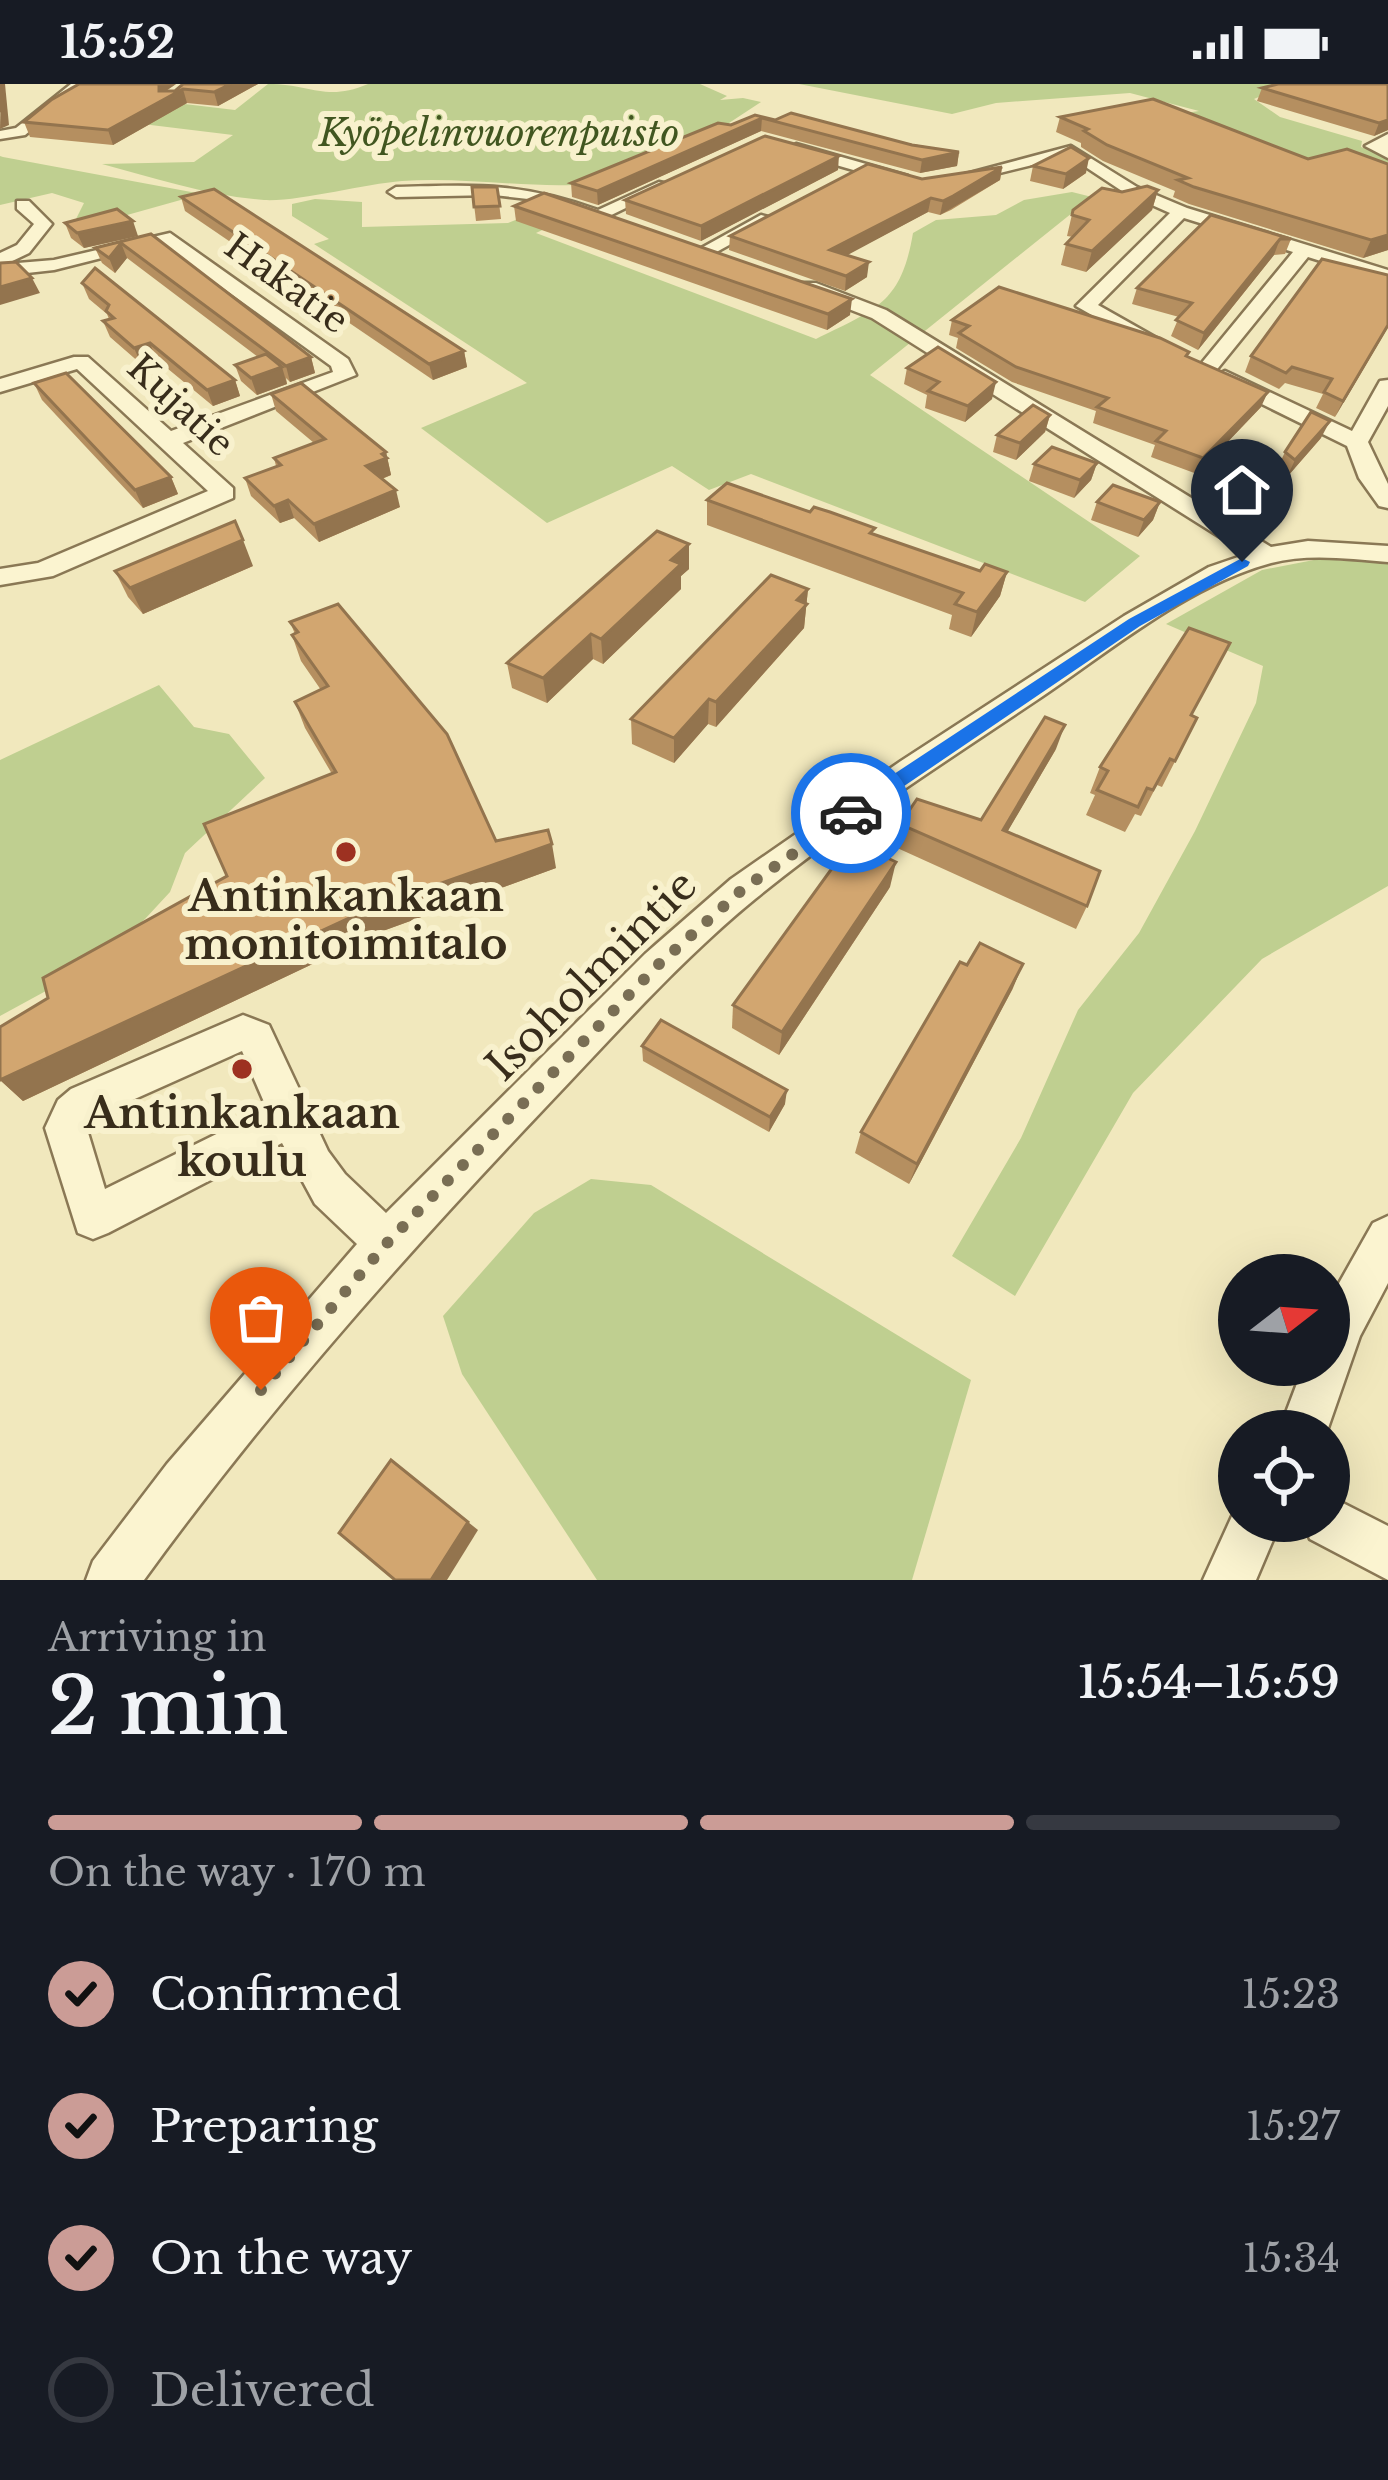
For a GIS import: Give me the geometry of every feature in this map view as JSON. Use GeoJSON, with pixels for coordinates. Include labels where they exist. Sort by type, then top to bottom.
{"type":"FeatureCollection","features":[{"type":"Feature","properties":{"kind":"street"},"geometry":{"type":"LineString","coordinates":[[0,135],[20,132],[79,84]]}},
{"type":"Feature","properties":{"kind":"street"},"geometry":{"type":"LineString","coordinates":[[36,121],[38,103]]}},
{"type":"Feature","properties":{"kind":"street"},"geometry":{"type":"LineString","coordinates":[[1388,139],[1372,146],[1388,153]]}},
{"type":"Feature","properties":{"kind":"street"},"geometry":{"type":"LineString","coordinates":[[783,146],[928,183],[1071,151],[1131,190],[1181,212],[1388,276]]}},
{"type":"Feature","properties":{"kind":"street"},"geometry":{"type":"LineString","coordinates":[[844,178],[864,168]]}},
{"type":"Feature","properties":{"kind":"street"},"geometry":{"type":"LineString","coordinates":[[599,216],[681,178]]}},
{"type":"Feature","properties":{"kind":"street"},"geometry":{"type":"LineString","coordinates":[[396,192],[540,195],[641,230]]}},
{"type":"Feature","properties":{"kind":"street"},"geometry":{"type":"LineString","coordinates":[[23,205],[41,226]]}},
{"type":"Feature","properties":{"kind":"street"},"geometry":{"type":"LineString","coordinates":[[705,251],[784,209]]}},
{"type":"Feature","properties":{"kind":"street"},"geometry":{"type":"LineString","coordinates":[[1181,212],[1087,307],[1357,442],[1371,478],[1388,501]]}},
{"type":"Feature","properties":{"kind":"street"},"geometry":{"type":"LineString","coordinates":[[0,236],[41,226]]}},
{"type":"Feature","properties":{"kind":"street"},"geometry":{"type":"LineString","coordinates":[[0,260],[22,249],[41,226]]}},
{"type":"Feature","properties":{"kind":"street","name":"Hakatie"},"geometry":{"type":"LineString","coordinates":[[0,270],[54,265],[164,237],[341,364],[345,375],[166,441]]}},
{"type":"Feature","properties":{"kind":"street"},"geometry":{"type":"LineString","coordinates":[[1189,360],[1304,251]]}},
{"type":"Feature","properties":{"kind":"street"},"geometry":{"type":"LineString","coordinates":[[793,281],[879,314],[1222,524],[1266,556]]}},
{"type":"Feature","properties":{"kind":"street","name":"Kujatie"},"geometry":{"type":"LineString","coordinates":[[0,386],[81,361],[224,494],[44,570],[0,578]]}},
{"type":"Feature","properties":{"kind":"street"},"geometry":{"type":"LineString","coordinates":[[1357,442],[1388,386]]}},
{"type":"Feature","properties":{"kind":"street","name":"Isoholmintie"},"geometry":{"type":"LineString","coordinates":[[112,1580],[227,1430],[387,1243],[658,965],[743,889],[911,769],[1134,622],[1218,573],[1266,556],[1308,549],[1388,554]]}},
{"type":"Feature","properties":{"kind":"street"},"geometry":{"type":"LineString","coordinates":[[292,1117],[93,1218],[65,1128],[85,1102],[243,1032],[255,1037],[330,1189],[387,1243]]}},
{"type":"Feature","properties":{"kind":"street"},"geometry":{"type":"LineString","coordinates":[[1350,1308],[1388,1238]]}},
{"type":"Feature","properties":{"kind":"street"},"geometry":{"type":"LineString","coordinates":[[1350,1533],[1388,1554]]}},
{"type":"Feature","properties":{"kind":"street"},"geometry":{"type":"LineString","coordinates":[[1229,1580],[1246,1542]]}},
{"type":"Feature","properties":{"kind":"green space","name":"Kyöpelinvuorenpuisto"},"geometry":{"type":"Polygon","coordinates":[[[268,84],[341,92],[368,84],[700,84],[727,96],[720,100],[761,102],[726,125],[702,129],[573,185],[402,181],[278,200],[203,191],[102,164],[194,162],[233,135],[85,117],[176,103],[235,110],[268,84]]]}},
{"type":"Feature","properties":{"kind":"green space"},"geometry":{"type":"Polygon","coordinates":[[[799,84],[1289,84],[1254,99],[1280,117],[1362,141],[1361,147],[1388,157],[1388,173],[1311,165],[1179,114],[1199,111],[1130,93],[996,103],[952,114],[799,84]]]}},
{"type":"Feature","properties":{"kind":"green space"},"geometry":{"type":"Polygon","coordinates":[[[0,156],[202,194],[70,231],[84,203],[52,193],[0,205],[0,156]]]}},
{"type":"Feature","properties":{"kind":"green space"},"geometry":{"type":"Polygon","coordinates":[[[1072,192],[1092,197],[870,375],[1140,556],[1085,602],[751,474],[709,490],[672,466],[547,523],[421,428],[527,383],[314,244],[329,239],[292,216],[292,204],[315,199],[362,202],[362,227],[508,223],[553,205],[580,212],[536,233],[816,339],[870,311],[893,290],[913,233],[936,220],[996,215],[1024,200],[1072,192]]]}},
{"type":"Feature","properties":{"kind":"green space"},"geometry":{"type":"Polygon","coordinates":[[[1319,559],[1388,563],[1388,886],[1262,959],[1133,1093],[1015,1296],[952,1256],[1021,1138],[1078,1010],[1139,933],[1195,831],[1256,703],[1263,666],[1166,624],[1262,570],[1319,559]]]}},
{"type":"Feature","properties":{"kind":"green space"},"geometry":{"type":"Polygon","coordinates":[[[159,685],[194,727],[229,734],[265,778],[185,853],[170,892],[145,919],[88,968],[0,1016],[0,760],[159,685]]]}},
{"type":"Feature","properties":{"kind":"green space"},"geometry":{"type":"Polygon","coordinates":[[[591,1179],[651,1185],[971,1380],[912,1580],[597,1580],[462,1374],[443,1316],[534,1213],[591,1179]]]}},
{"type":"Feature","properties":{"kind":"building"},"geometry":{"type":"Polygon","coordinates":[[[79,84],[159,84],[159,91],[175,91],[183,84],[231,84],[214,92],[183,89],[108,130],[24,122],[79,84]]]}},
{"type":"Feature","properties":{"kind":"building"},"geometry":{"type":"Polygon","coordinates":[[[1388,84],[1388,120],[1379,123],[1262,88],[1388,84]]]}},
{"type":"Feature","properties":{"kind":"building"},"geometry":{"type":"Polygon","coordinates":[[[1153,99],[1308,159],[1347,149],[1388,164],[1388,235],[1371,240],[1194,187],[1178,180],[1188,178],[1107,145],[1084,131],[1088,129],[1060,117],[1153,99]]]}},
{"type":"Feature","properties":{"kind":"building"},"geometry":{"type":"Polygon","coordinates":[[[791,113],[912,145],[959,152],[922,160],[762,118],[597,191],[571,183],[718,123],[731,125],[755,115],[775,120],[791,113]]]}},
{"type":"Feature","properties":{"kind":"building"},"geometry":{"type":"Polygon","coordinates":[[[765,136],[839,156],[701,226],[625,200],[765,136]]]}},
{"type":"Feature","properties":{"kind":"building"},"geometry":{"type":"Polygon","coordinates":[[[1071,147],[1089,158],[1066,174],[1033,166],[1071,147]]]}},
{"type":"Feature","properties":{"kind":"building"},"geometry":{"type":"Polygon","coordinates":[[[868,164],[922,179],[1002,167],[943,201],[931,198],[830,250],[869,262],[846,276],[730,236],[868,164]]]}},
{"type":"Feature","properties":{"kind":"building"},"geometry":{"type":"Polygon","coordinates":[[[1147,186],[1158,190],[1092,251],[1066,244],[1089,220],[1072,215],[1073,210],[1102,188],[1122,192],[1147,186]]]}},
{"type":"Feature","properties":{"kind":"building"},"geometry":{"type":"Polygon","coordinates":[[[472,187],[497,187],[500,206],[474,207],[472,187]]]}},
{"type":"Feature","properties":{"kind":"building"},"geometry":{"type":"Polygon","coordinates":[[[214,189],[464,351],[429,364],[181,197],[214,189]]]}},
{"type":"Feature","properties":{"kind":"building"},"geometry":{"type":"Polygon","coordinates":[[[544,193],[852,299],[828,314],[514,206],[544,193]]]}},
{"type":"Feature","properties":{"kind":"building"},"geometry":{"type":"Polygon","coordinates":[[[117,209],[133,221],[77,233],[65,223],[117,209]]]}},
{"type":"Feature","properties":{"kind":"building"},"geometry":{"type":"Polygon","coordinates":[[[1211,215],[1291,239],[1280,239],[1204,333],[1176,320],[1192,303],[1137,288],[1211,215]]]}},
{"type":"Feature","properties":{"kind":"building"},"geometry":{"type":"Polygon","coordinates":[[[151,234],[311,357],[286,366],[121,243],[109,258],[95,248],[151,234]]]}},
{"type":"Feature","properties":{"kind":"building"},"geometry":{"type":"Polygon","coordinates":[[[1322,259],[1388,275],[1388,325],[1343,401],[1324,392],[1332,379],[1292,367],[1286,373],[1251,356],[1322,259]]]}},
{"type":"Feature","properties":{"kind":"building"},"geometry":{"type":"Polygon","coordinates":[[[16,262],[32,278],[0,287],[0,263],[16,262]]]}},
{"type":"Feature","properties":{"kind":"building"},"geometry":{"type":"Polygon","coordinates":[[[95,268],[235,380],[207,390],[150,343],[134,348],[103,321],[114,318],[106,311],[109,305],[82,283],[95,268]]]}},
{"type":"Feature","properties":{"kind":"building"},"geometry":{"type":"Polygon","coordinates":[[[999,287],[1160,338],[1189,352],[1186,356],[1268,392],[1203,458],[1156,441],[1166,431],[1097,407],[1108,398],[1016,367],[959,333],[969,326],[952,320],[999,287]]]}},
{"type":"Feature","properties":{"kind":"building"},"geometry":{"type":"Polygon","coordinates":[[[938,347],[996,382],[968,406],[928,391],[939,382],[907,368],[938,347]]]}},
{"type":"Feature","properties":{"kind":"building"},"geometry":{"type":"Polygon","coordinates":[[[266,354],[282,367],[251,378],[235,365],[266,354]]]}},
{"type":"Feature","properties":{"kind":"building"},"geometry":{"type":"Polygon","coordinates":[[[66,373],[171,477],[135,490],[34,383],[66,373]]]}},
{"type":"Feature","properties":{"kind":"building"},"geometry":{"type":"Polygon","coordinates":[[[301,383],[386,452],[382,454],[387,458],[366,466],[396,490],[314,524],[288,500],[274,506],[245,478],[281,465],[274,458],[325,439],[271,394],[301,383]]]}},
{"type":"Feature","properties":{"kind":"building"},"geometry":{"type":"Polygon","coordinates":[[[1033,405],[1050,415],[1020,443],[997,435],[1033,405]]]}},
{"type":"Feature","properties":{"kind":"building"},"geometry":{"type":"Polygon","coordinates":[[[1311,412],[1330,421],[1295,460],[1285,452],[1311,412]]]}},
{"type":"Feature","properties":{"kind":"building"},"geometry":{"type":"Polygon","coordinates":[[[1052,447],[1097,463],[1080,480],[1034,464],[1052,447]]]}},
{"type":"Feature","properties":{"kind":"building"},"geometry":{"type":"Polygon","coordinates":[[[1235,456],[1287,474],[1268,496],[1215,476],[1235,456]]]}},
{"type":"Feature","properties":{"kind":"building"},"geometry":{"type":"Polygon","coordinates":[[[727,483],[810,512],[814,507],[830,512],[875,528],[870,533],[980,571],[985,564],[1007,572],[977,612],[955,604],[963,593],[707,500],[727,483]]]}},
{"type":"Feature","properties":{"kind":"building"},"geometry":{"type":"Polygon","coordinates":[[[1113,485],[1160,502],[1144,520],[1097,502],[1113,485]]]}},
{"type":"Feature","properties":{"kind":"building"},"geometry":{"type":"Polygon","coordinates":[[[235,521],[243,540],[130,588],[115,571],[235,521]]]}},
{"type":"Feature","properties":{"kind":"building"},"geometry":{"type":"Polygon","coordinates":[[[657,531],[689,544],[671,560],[681,564],[601,639],[591,634],[543,678],[507,663],[657,531]]]}},
{"type":"Feature","properties":{"kind":"building"},"geometry":{"type":"Polygon","coordinates":[[[771,575],[808,589],[797,600],[807,604],[716,702],[709,699],[674,738],[631,719],[771,575]]]}},
{"type":"Feature","properties":{"kind":"building"},"geometry":{"type":"Polygon","coordinates":[[[338,604],[447,734],[496,841],[548,830],[552,844],[371,908],[0,1080],[0,1027],[48,998],[43,978],[227,876],[204,824],[336,772],[295,702],[328,686],[292,635],[298,632],[290,622],[338,604]]]}},
{"type":"Feature","properties":{"kind":"building"},"geometry":{"type":"Polygon","coordinates":[[[1189,628],[1230,643],[1191,715],[1197,718],[1175,761],[1170,759],[1138,807],[1097,790],[1108,771],[1100,767],[1189,628]]]}},
{"type":"Feature","properties":{"kind":"building"},"geometry":{"type":"Polygon","coordinates":[[[1045,717],[1065,725],[1003,830],[1100,871],[1087,906],[900,824],[917,799],[981,820],[1045,717]]]}},
{"type":"Feature","properties":{"kind":"building"},"geometry":{"type":"Polygon","coordinates":[[[858,844],[896,862],[782,1032],[733,1005],[838,860],[844,863],[858,844]]]}},
{"type":"Feature","properties":{"kind":"building"},"geometry":{"type":"Polygon","coordinates":[[[980,943],[1023,964],[917,1164],[861,1132],[960,962],[967,965],[980,943]]]}},
{"type":"Feature","properties":{"kind":"building"},"geometry":{"type":"Polygon","coordinates":[[[661,1020],[787,1090],[770,1117],[642,1046],[661,1020]]]}},
{"type":"Feature","properties":{"kind":"building"},"geometry":{"type":"Polygon","coordinates":[[[391,1460],[468,1522],[431,1580],[395,1580],[339,1533],[391,1460]]]}},
{"type":"Feature","properties":{"kind":"way so far"},"geometry":{"type":"LineString","coordinates":[[261,1390],[387,1243],[658,965],[743,889],[851,813]]}},
{"type":"Feature","properties":{"kind":"place","name":"Antinkankaan monitoimitalo"},"geometry":{"type":"Point","coordinates":[346,852]}},
{"type":"Feature","properties":{"kind":"place","name":"Antinkankaan koulu"},"geometry":{"type":"Point","coordinates":[242,1069]}},
{"type":"Feature","properties":{"kind":"route"},"geometry":{"type":"LineString","coordinates":[[851,813],[1134,622],[1242,562]]}}]}
